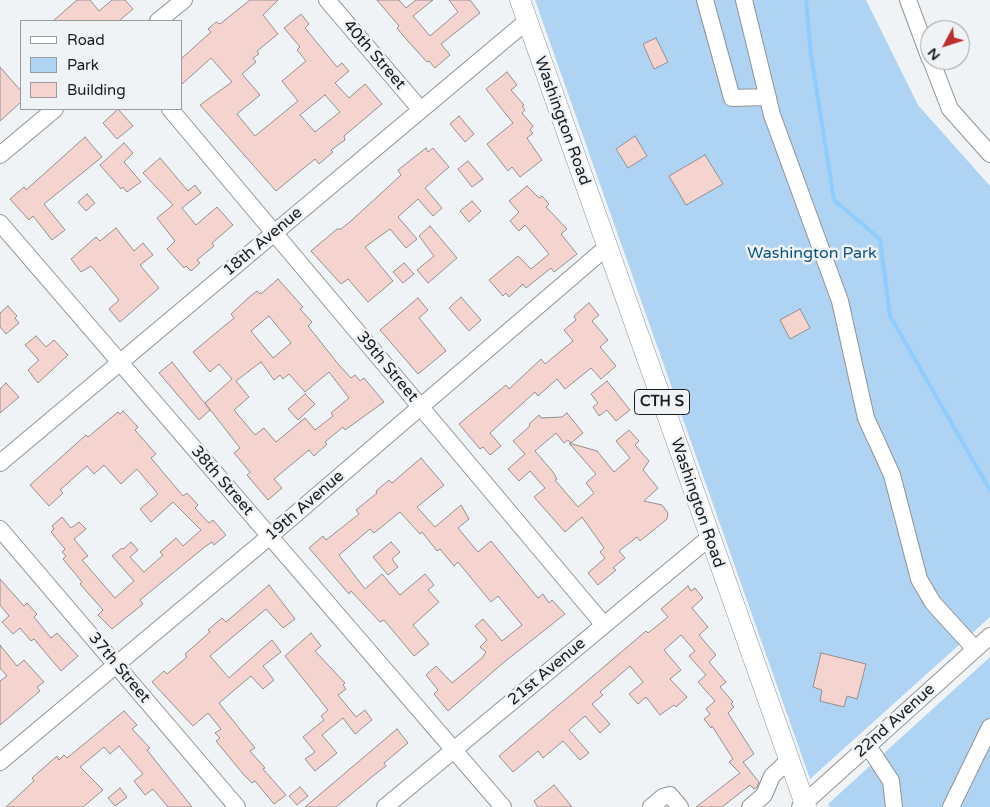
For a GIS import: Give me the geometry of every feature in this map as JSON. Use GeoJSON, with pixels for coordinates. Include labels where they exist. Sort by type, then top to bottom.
{"type":"FeatureCollection","features":[{"type":"Feature","properties":{"kind":"main road","name":"Washington Road"},"geometry":{"type":"LineString","coordinates":[[520,0],[804,806]]}},
{"type":"Feature","properties":{"kind":"street"},"geometry":{"type":"LineString","coordinates":[[159,20],[184,0]]}},
{"type":"Feature","properties":{"kind":"street","name":"40th Street"},"geometry":{"type":"LineString","coordinates":[[326,0],[421,110]]}},
{"type":"Feature","properties":{"kind":"street"},"geometry":{"type":"LineString","coordinates":[[705,0],[732,98],[768,97]]}},
{"type":"Feature","properties":{"kind":"street"},"geometry":{"type":"LineString","coordinates":[[744,0],[772,115],[840,301],[866,418],[892,475],[918,579],[933,603],[975,649]]}},
{"type":"Feature","properties":{"kind":"street"},"geometry":{"type":"LineString","coordinates":[[909,3],[920,32]]}},
{"type":"Feature","properties":{"kind":"street","name":"18th Avenue"},"geometry":{"type":"LineString","coordinates":[[0,463],[526,21]]}},
{"type":"Feature","properties":{"kind":"street"},"geometry":{"type":"LineString","coordinates":[[934,70],[950,109],[990,154]]}},
{"type":"Feature","properties":{"kind":"street"},"geometry":{"type":"LineString","coordinates":[[0,155],[54,110]]}},
{"type":"Feature","properties":{"kind":"street","name":"39th Street"},"geometry":{"type":"LineString","coordinates":[[171,110],[604,625]]}},
{"type":"Feature","properties":{"kind":"street","name":"38th Street"},"geometry":{"type":"LineString","coordinates":[[0,222],[503,807]]}},
{"type":"Feature","properties":{"kind":"street","name":"19th Avenue"},"geometry":{"type":"LineString","coordinates":[[0,762],[270,536],[608,246]]}},
{"type":"Feature","properties":{"kind":"street","name":"37th Street"},"geometry":{"type":"LineString","coordinates":[[0,529],[237,807]]}},
{"type":"Feature","properties":{"kind":"street","name":"21st Avenue"},"geometry":{"type":"LineString","coordinates":[[385,807],[709,538]]}},
{"type":"Feature","properties":{"kind":"street","name":"22nd Avenue"},"geometry":{"type":"LineString","coordinates":[[804,806],[990,636]]}},
{"type":"Feature","properties":{"kind":"street"},"geometry":{"type":"LineString","coordinates":[[951,807],[990,728]]}},
{"type":"Feature","properties":{"kind":"street"},"geometry":{"type":"LineString","coordinates":[[868,746],[891,781],[894,807]]}},
{"type":"Feature","properties":{"kind":"street"},"geometry":{"type":"LineString","coordinates":[[750,807],[764,795],[772,776],[789,760]]}},
{"type":"Feature","properties":{"kind":"street"},"geometry":{"type":"LineString","coordinates":[[651,807],[663,796],[670,795],[680,807]]}},
{"type":"Feature","properties":{"kind":"green space","name":"Washington Park"},"geometry":{"type":"Polygon","coordinates":[[[535,0],[866,0],[918,105],[990,186],[990,617],[810,779],[535,0]]]}},
{"type":"Feature","properties":{"kind":"green space"},"geometry":{"type":"Polygon","coordinates":[[[990,657],[990,807],[830,807],[828,804],[990,657]]]}},
{"type":"Feature","properties":{"kind":"building"},"geometry":{"type":"Polygon","coordinates":[[[77,0],[90,0],[99,11],[112,0],[125,0],[133,9],[120,20],[54,20],[77,0]]]}},
{"type":"Feature","properties":{"kind":"building"},"geometry":{"type":"Polygon","coordinates":[[[250,0],[278,0],[263,15],[278,34],[257,51],[259,54],[253,58],[256,62],[242,74],[260,95],[237,114],[255,136],[298,101],[282,81],[306,61],[297,50],[300,47],[284,28],[301,14],[309,24],[305,28],[337,67],[342,63],[349,71],[335,83],[349,98],[365,84],[382,104],[344,136],[345,140],[331,150],[333,152],[319,164],[315,159],[276,191],[200,105],[232,82],[211,58],[182,84],[182,58],[211,32],[208,29],[216,22],[220,24],[250,0]],[[325,95],[300,115],[315,132],[340,112],[325,95]]]}},
{"type":"Feature","properties":{"kind":"building"},"geometry":{"type":"Polygon","coordinates":[[[377,0],[399,0],[406,8],[416,0],[433,0],[413,16],[430,36],[458,12],[449,0],[470,0],[480,13],[441,44],[450,55],[435,68],[406,39],[397,28],[399,26],[377,0]]]}},
{"type":"Feature","properties":{"kind":"building"},"geometry":{"type":"Polygon","coordinates":[[[656,38],[668,62],[654,69],[643,44],[656,38]]]}},
{"type":"Feature","properties":{"kind":"building"},"geometry":{"type":"Polygon","coordinates":[[[0,67],[20,90],[20,103],[0,121],[0,67]]]}},
{"type":"Feature","properties":{"kind":"building"},"geometry":{"type":"Polygon","coordinates":[[[507,72],[517,85],[511,90],[524,105],[522,106],[525,110],[522,113],[533,126],[530,130],[533,133],[527,138],[542,160],[520,177],[512,167],[508,171],[487,144],[513,123],[486,89],[507,72]]]}},
{"type":"Feature","properties":{"kind":"building"},"geometry":{"type":"Polygon","coordinates":[[[119,110],[133,126],[117,139],[103,123],[119,110]]]}},
{"type":"Feature","properties":{"kind":"building"},"geometry":{"type":"Polygon","coordinates":[[[459,116],[474,134],[465,142],[450,124],[459,116]]]}},
{"type":"Feature","properties":{"kind":"building"},"geometry":{"type":"Polygon","coordinates":[[[635,136],[647,156],[628,168],[616,149],[635,136]]]}},
{"type":"Feature","properties":{"kind":"building"},"geometry":{"type":"Polygon","coordinates":[[[85,137],[102,157],[44,204],[65,230],[52,240],[33,216],[29,220],[10,199],[24,187],[26,190],[85,137]]]}},
{"type":"Feature","properties":{"kind":"building"},"geometry":{"type":"Polygon","coordinates":[[[124,143],[133,153],[124,162],[141,182],[127,192],[123,187],[121,189],[100,165],[124,143]]]}},
{"type":"Feature","properties":{"kind":"building"},"geometry":{"type":"Polygon","coordinates":[[[426,148],[428,152],[433,148],[449,167],[425,188],[442,208],[433,216],[418,199],[398,217],[417,239],[406,248],[390,229],[365,247],[393,281],[368,302],[348,279],[341,284],[311,251],[337,229],[341,229],[352,220],[401,175],[398,170],[426,148]]]}},
{"type":"Feature","properties":{"kind":"building"},"geometry":{"type":"Polygon","coordinates":[[[705,155],[723,184],[686,205],[669,176],[705,155]]]}},
{"type":"Feature","properties":{"kind":"building"},"geometry":{"type":"Polygon","coordinates":[[[160,158],[188,191],[195,185],[201,193],[182,208],[196,225],[217,207],[233,225],[212,243],[214,246],[197,260],[200,263],[191,271],[186,266],[184,268],[167,249],[175,241],[157,218],[173,205],[143,173],[160,158]]]}},
{"type":"Feature","properties":{"kind":"building"},"geometry":{"type":"Polygon","coordinates":[[[468,161],[483,179],[472,187],[458,169],[468,161]]]}},
{"type":"Feature","properties":{"kind":"building"},"geometry":{"type":"Polygon","coordinates":[[[527,186],[539,198],[542,196],[549,204],[546,207],[567,229],[561,234],[577,254],[554,272],[551,268],[526,288],[523,284],[509,297],[506,293],[503,296],[489,280],[518,256],[531,269],[549,254],[525,225],[519,231],[510,221],[519,212],[509,201],[527,186]]]}},
{"type":"Feature","properties":{"kind":"building"},"geometry":{"type":"Polygon","coordinates":[[[87,194],[95,203],[86,211],[78,202],[87,194]]]}},
{"type":"Feature","properties":{"kind":"building"},"geometry":{"type":"Polygon","coordinates":[[[472,201],[481,211],[469,222],[460,211],[472,201]]]}},
{"type":"Feature","properties":{"kind":"building"},"geometry":{"type":"Polygon","coordinates":[[[430,226],[457,258],[428,283],[417,270],[434,256],[419,236],[430,226]]]}},
{"type":"Feature","properties":{"kind":"building"},"geometry":{"type":"Polygon","coordinates":[[[116,228],[134,251],[143,243],[153,255],[140,265],[159,288],[120,322],[109,309],[119,300],[91,266],[81,272],[71,259],[96,237],[100,241],[116,228]]]}},
{"type":"Feature","properties":{"kind":"building"},"geometry":{"type":"Polygon","coordinates":[[[404,263],[414,274],[403,283],[393,272],[404,263]]]}},
{"type":"Feature","properties":{"kind":"building"},"geometry":{"type":"Polygon","coordinates":[[[278,279],[303,307],[300,309],[312,322],[308,326],[339,365],[351,378],[355,375],[360,381],[364,378],[384,402],[345,430],[343,427],[325,442],[327,444],[314,456],[309,450],[274,479],[282,488],[268,500],[247,475],[250,472],[234,453],[240,448],[205,403],[232,379],[219,364],[210,372],[193,352],[234,318],[231,314],[247,299],[257,291],[260,294],[278,279]],[[269,316],[251,331],[273,358],[291,343],[269,316]],[[261,362],[236,381],[249,397],[234,410],[255,435],[264,428],[276,442],[305,418],[315,430],[333,416],[331,413],[349,398],[329,372],[305,392],[289,374],[283,379],[280,375],[274,380],[261,362]]]}},
{"type":"Feature","properties":{"kind":"building"},"geometry":{"type":"Polygon","coordinates":[[[461,297],[481,320],[469,331],[449,308],[461,297]]]}},
{"type":"Feature","properties":{"kind":"building"},"geometry":{"type":"Polygon","coordinates":[[[418,298],[428,310],[419,318],[446,351],[418,374],[380,330],[418,298]]]}},
{"type":"Feature","properties":{"kind":"building"},"geometry":{"type":"Polygon","coordinates":[[[589,303],[599,315],[592,321],[608,340],[600,347],[616,366],[601,379],[591,368],[565,389],[557,379],[538,396],[535,392],[490,433],[501,446],[490,455],[483,447],[480,449],[459,424],[506,385],[509,389],[541,359],[545,364],[573,341],[564,330],[576,320],[574,316],[589,303]]]}},
{"type":"Feature","properties":{"kind":"building"},"geometry":{"type":"Polygon","coordinates":[[[8,306],[17,316],[15,318],[19,323],[6,334],[0,327],[0,313],[8,306]]]}},
{"type":"Feature","properties":{"kind":"building"},"geometry":{"type":"Polygon","coordinates":[[[800,309],[810,328],[790,339],[780,320],[800,309]]]}},
{"type":"Feature","properties":{"kind":"building"},"geometry":{"type":"Polygon","coordinates":[[[36,336],[46,347],[54,340],[68,355],[38,383],[28,370],[39,360],[25,345],[36,336]]]}},
{"type":"Feature","properties":{"kind":"building"},"geometry":{"type":"Polygon","coordinates":[[[172,362],[210,410],[199,420],[159,373],[172,362]]]}},
{"type":"Feature","properties":{"kind":"building"},"geometry":{"type":"Polygon","coordinates":[[[607,381],[630,410],[616,421],[607,410],[599,416],[593,407],[598,403],[591,394],[607,381]]]}},
{"type":"Feature","properties":{"kind":"building"},"geometry":{"type":"Polygon","coordinates":[[[6,383],[19,397],[0,413],[0,389],[6,383]]]}},
{"type":"Feature","properties":{"kind":"building"},"geometry":{"type":"Polygon","coordinates":[[[305,394],[315,404],[298,420],[288,409],[305,394]]]}},
{"type":"Feature","properties":{"kind":"building"},"geometry":{"type":"Polygon","coordinates":[[[123,411],[138,427],[135,430],[156,454],[151,458],[183,496],[187,493],[198,505],[195,508],[209,523],[213,520],[226,535],[214,545],[212,542],[206,546],[140,600],[143,604],[112,629],[98,615],[103,610],[80,584],[82,582],[63,559],[66,556],[62,552],[65,549],[51,532],[54,529],[52,526],[62,517],[71,528],[79,522],[86,529],[74,539],[88,556],[82,560],[115,598],[134,581],[112,556],[122,548],[131,542],[138,550],[130,557],[144,572],[163,555],[160,552],[176,538],[183,546],[201,530],[173,502],[151,522],[140,509],[158,494],[137,469],[121,484],[104,465],[94,474],[87,466],[60,490],[63,493],[49,506],[30,485],[86,435],[88,437],[118,412],[120,414],[123,411]]]}},
{"type":"Feature","properties":{"kind":"building"},"geometry":{"type":"Polygon","coordinates":[[[567,413],[583,433],[571,443],[568,440],[564,443],[556,433],[535,451],[553,472],[557,479],[555,480],[578,507],[594,493],[586,483],[596,474],[569,443],[597,451],[614,472],[630,458],[616,441],[629,430],[639,441],[635,445],[649,461],[643,470],[658,488],[644,501],[662,505],[668,513],[667,519],[640,541],[637,537],[619,551],[625,558],[613,568],[616,570],[598,585],[588,573],[605,558],[600,552],[604,548],[582,517],[565,532],[534,497],[545,488],[530,471],[519,481],[508,469],[525,454],[513,441],[530,426],[529,424],[539,415],[541,418],[562,417],[567,413]]]}},
{"type":"Feature","properties":{"kind":"building"},"geometry":{"type":"Polygon","coordinates":[[[421,458],[444,485],[417,507],[435,527],[461,505],[469,519],[458,528],[478,552],[491,541],[538,598],[543,594],[549,603],[552,600],[565,614],[503,663],[448,711],[434,694],[438,690],[426,675],[436,666],[452,683],[482,658],[486,652],[480,647],[487,640],[475,626],[483,619],[502,641],[522,625],[498,596],[491,602],[458,562],[454,566],[440,549],[437,551],[422,532],[420,534],[400,512],[374,533],[370,529],[339,555],[365,589],[382,574],[400,595],[425,574],[434,585],[428,590],[439,602],[413,625],[429,644],[414,656],[384,620],[380,622],[351,591],[349,594],[309,548],[323,536],[326,540],[359,514],[356,510],[377,493],[376,491],[389,480],[392,483],[421,458]]]}},
{"type":"Feature","properties":{"kind":"building"},"geometry":{"type":"Polygon","coordinates":[[[391,542],[400,552],[392,559],[398,567],[388,575],[373,557],[391,542]]]}},
{"type":"Feature","properties":{"kind":"building"},"geometry":{"type":"Polygon","coordinates":[[[0,579],[24,606],[27,603],[37,614],[34,617],[51,638],[57,633],[78,656],[61,671],[34,639],[31,641],[20,628],[13,634],[2,622],[9,616],[0,605],[0,579]]]}},
{"type":"Feature","properties":{"kind":"building"},"geometry":{"type":"Polygon","coordinates":[[[269,585],[295,619],[283,628],[266,609],[210,656],[229,678],[272,640],[281,652],[263,666],[274,680],[263,689],[251,676],[219,703],[255,748],[250,751],[265,768],[263,769],[286,795],[274,804],[255,781],[252,783],[244,775],[216,741],[220,738],[215,733],[221,729],[208,713],[193,726],[152,682],[164,671],[167,674],[187,657],[185,654],[210,632],[208,630],[222,618],[226,622],[269,585]]]}},
{"type":"Feature","properties":{"kind":"building"},"geometry":{"type":"Polygon","coordinates":[[[688,586],[691,591],[695,588],[703,598],[692,608],[708,627],[699,635],[716,655],[709,662],[726,682],[720,687],[733,702],[731,704],[734,707],[728,713],[754,754],[743,762],[759,782],[757,787],[754,789],[750,785],[722,807],[696,807],[740,773],[729,762],[733,759],[712,726],[711,728],[704,719],[710,714],[706,709],[715,701],[698,682],[706,675],[689,656],[695,651],[681,635],[664,650],[681,670],[670,679],[687,697],[676,707],[674,705],[660,715],[646,697],[638,704],[629,694],[643,682],[630,666],[600,692],[603,695],[592,704],[610,724],[600,733],[585,716],[569,730],[589,753],[580,760],[563,741],[543,758],[538,751],[513,772],[499,756],[646,631],[648,633],[668,617],[661,609],[688,586]]]}},
{"type":"Feature","properties":{"kind":"building"},"geometry":{"type":"Polygon","coordinates":[[[311,633],[321,646],[315,651],[345,683],[343,685],[346,689],[338,695],[356,717],[365,710],[372,720],[355,734],[343,718],[322,735],[337,753],[315,771],[305,759],[315,752],[303,737],[324,720],[321,716],[328,710],[285,656],[311,633]]]}},
{"type":"Feature","properties":{"kind":"building"},"geometry":{"type":"Polygon","coordinates":[[[0,645],[17,666],[24,660],[44,682],[37,687],[40,691],[0,725],[0,681],[7,676],[0,668],[0,645]]]}},
{"type":"Feature","properties":{"kind":"building"},"geometry":{"type":"Polygon","coordinates":[[[821,653],[866,664],[857,699],[847,696],[844,707],[820,701],[822,690],[813,687],[821,653]]]}},
{"type":"Feature","properties":{"kind":"building"},"geometry":{"type":"Polygon","coordinates":[[[124,711],[137,725],[132,729],[150,748],[147,750],[192,807],[168,807],[153,789],[145,795],[134,781],[143,774],[119,746],[110,754],[104,747],[80,767],[103,790],[83,807],[6,807],[34,781],[32,778],[57,756],[59,760],[64,755],[67,758],[124,711]]]}},
{"type":"Feature","properties":{"kind":"building"},"geometry":{"type":"Polygon","coordinates":[[[397,729],[408,743],[384,763],[386,766],[336,807],[305,807],[397,729]]]}},
{"type":"Feature","properties":{"kind":"building"},"geometry":{"type":"Polygon","coordinates":[[[554,785],[572,807],[538,807],[534,801],[554,785]]]}},
{"type":"Feature","properties":{"kind":"building"},"geometry":{"type":"Polygon","coordinates":[[[300,787],[308,796],[297,805],[289,796],[300,787]]]}},
{"type":"Feature","properties":{"kind":"building"},"geometry":{"type":"Polygon","coordinates":[[[120,788],[127,797],[115,806],[108,798],[120,788]]]}},
{"type":"Feature","properties":{"kind":"waterway"},"geometry":{"type":"LineString","coordinates":[[806,0],[811,55],[834,200],[880,239],[890,316],[990,490]]}}]}
